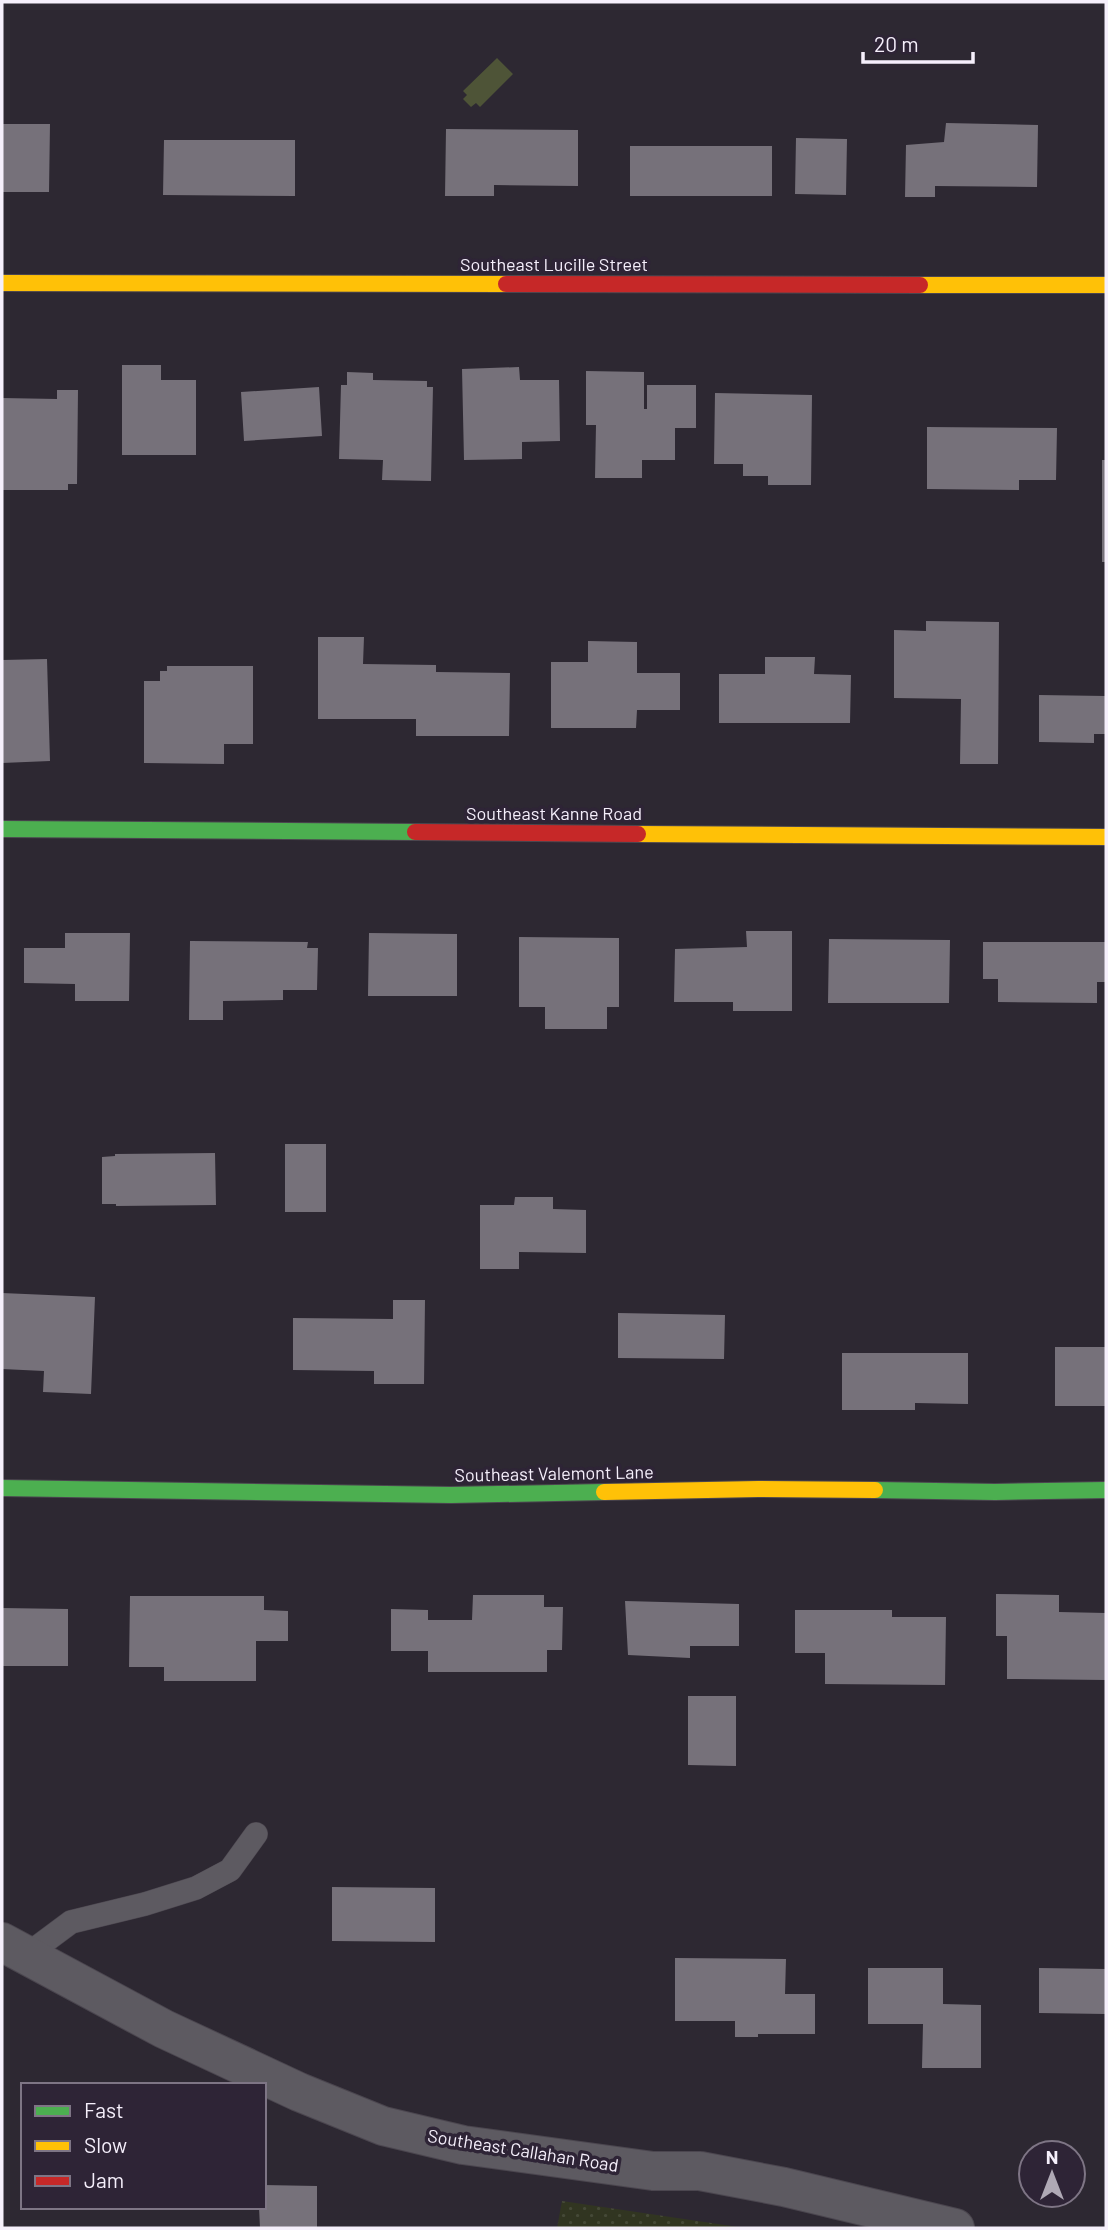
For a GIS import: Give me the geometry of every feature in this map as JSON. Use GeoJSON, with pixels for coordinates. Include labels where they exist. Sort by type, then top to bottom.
{"type":"FeatureCollection","features":[{"type":"Feature","properties":{"kind":"street","name":"Southeast Lucille Street"},"geometry":{"type":"LineString","coordinates":[[2,283],[1106,285]]}},
{"type":"Feature","properties":{"kind":"street","name":"Southeast Kanne Road"},"geometry":{"type":"LineString","coordinates":[[2,829],[1106,837]]}},
{"type":"Feature","properties":{"kind":"street","name":"Southeast Valemont Lane"},"geometry":{"type":"LineString","coordinates":[[2,1488],[451,1495],[758,1489],[995,1492],[1106,1490]]}},
{"type":"Feature","properties":{"kind":"street","name":"Southeast Callahan Road"},"geometry":{"type":"LineString","coordinates":[[15,1948],[164,2029],[299,2092],[383,2126],[463,2145],[653,2171],[699,2171],[784,2187],[955,2228]]}},
{"type":"Feature","properties":{"kind":"lane"},"geometry":{"type":"LineString","coordinates":[[15,1948],[71,1922],[196,1888],[230,1870],[256,1834]]}},
{"type":"Feature","properties":{"kind":"shaded area"},"geometry":{"type":"Polygon","coordinates":[[[497,58],[513,74],[480,107],[476,103],[471,107],[463,99],[467,95],[463,91],[497,58]]]}},
{"type":"Feature","properties":{"kind":"shaded area"},"geometry":{"type":"Polygon","coordinates":[[[562,2201],[745,2228],[557,2228],[562,2201]]]}},
{"type":"Feature","properties":{"kind":"building"},"geometry":{"type":"Polygon","coordinates":[[[946,123],[1038,125],[1037,187],[935,186],[935,197],[905,197],[906,145],[944,142],[946,123]]]}},
{"type":"Feature","properties":{"kind":"building"},"geometry":{"type":"Polygon","coordinates":[[[2,124],[50,124],[49,192],[2,192],[2,124]]]}},
{"type":"Feature","properties":{"kind":"building"},"geometry":{"type":"Polygon","coordinates":[[[446,129],[578,130],[578,186],[494,185],[494,196],[445,196],[446,129]]]}},
{"type":"Feature","properties":{"kind":"building"},"geometry":{"type":"Polygon","coordinates":[[[796,138],[847,139],[846,195],[795,194],[796,138]]]}},
{"type":"Feature","properties":{"kind":"building"},"geometry":{"type":"Polygon","coordinates":[[[164,140],[295,140],[295,196],[163,195],[164,140]]]}},
{"type":"Feature","properties":{"kind":"building"},"geometry":{"type":"Polygon","coordinates":[[[630,146],[772,146],[772,196],[630,196],[630,146]]]}},
{"type":"Feature","properties":{"kind":"building"},"geometry":{"type":"Polygon","coordinates":[[[122,365],[161,365],[161,380],[196,380],[196,455],[122,455],[122,365]]]}},
{"type":"Feature","properties":{"kind":"building"},"geometry":{"type":"Polygon","coordinates":[[[519,367],[520,380],[559,380],[560,441],[522,442],[522,459],[464,460],[462,369],[519,367]]]}},
{"type":"Feature","properties":{"kind":"building"},"geometry":{"type":"Polygon","coordinates":[[[586,371],[644,372],[644,409],[647,409],[647,385],[696,385],[696,428],[675,428],[675,460],[642,460],[642,478],[595,478],[596,425],[586,425],[586,371]]]}},
{"type":"Feature","properties":{"kind":"building"},"geometry":{"type":"Polygon","coordinates":[[[347,372],[373,373],[373,380],[427,381],[427,387],[433,387],[431,481],[382,480],[383,460],[339,459],[341,385],[347,385],[347,372]]]}},
{"type":"Feature","properties":{"kind":"building"},"geometry":{"type":"Polygon","coordinates":[[[319,387],[322,436],[244,441],[241,392],[319,387]]]}},
{"type":"Feature","properties":{"kind":"building"},"geometry":{"type":"Polygon","coordinates":[[[57,390],[78,390],[77,484],[68,484],[68,490],[2,490],[2,398],[57,399],[57,390]]]}},
{"type":"Feature","properties":{"kind":"building"},"geometry":{"type":"Polygon","coordinates":[[[715,393],[812,395],[811,485],[768,485],[768,476],[743,476],[743,464],[714,464],[715,393]]]}},
{"type":"Feature","properties":{"kind":"building"},"geometry":{"type":"Polygon","coordinates":[[[927,427],[1057,428],[1056,480],[1019,480],[1019,490],[927,489],[927,427]]]}},
{"type":"Feature","properties":{"kind":"building"},"geometry":{"type":"Polygon","coordinates":[[[1102,460],[1106,460],[1106,562],[1102,562],[1102,460]]]}},
{"type":"Feature","properties":{"kind":"building"},"geometry":{"type":"Polygon","coordinates":[[[926,621],[999,622],[998,764],[960,764],[961,699],[894,698],[894,630],[926,631],[926,621]]]}},
{"type":"Feature","properties":{"kind":"building"},"geometry":{"type":"Polygon","coordinates":[[[318,637],[364,637],[363,664],[436,665],[436,672],[510,673],[509,736],[416,736],[416,719],[318,719],[318,637]]]}},
{"type":"Feature","properties":{"kind":"building"},"geometry":{"type":"Polygon","coordinates":[[[588,641],[637,642],[637,673],[680,673],[680,710],[637,710],[636,728],[551,728],[551,662],[588,662],[588,641]]]}},
{"type":"Feature","properties":{"kind":"building"},"geometry":{"type":"Polygon","coordinates":[[[765,657],[815,657],[814,674],[851,675],[850,723],[719,723],[719,674],[765,674],[765,657]]]}},
{"type":"Feature","properties":{"kind":"building"},"geometry":{"type":"Polygon","coordinates":[[[47,659],[50,761],[2,763],[2,660],[47,659]]]}},
{"type":"Feature","properties":{"kind":"building"},"geometry":{"type":"Polygon","coordinates":[[[167,666],[253,666],[253,744],[224,744],[224,764],[144,763],[144,681],[160,681],[160,671],[167,671],[167,666]]]}},
{"type":"Feature","properties":{"kind":"building"},"geometry":{"type":"Polygon","coordinates":[[[1039,695],[1106,696],[1106,734],[1094,734],[1094,743],[1039,742],[1039,695]]]}},
{"type":"Feature","properties":{"kind":"building"},"geometry":{"type":"Polygon","coordinates":[[[746,931],[792,931],[792,1011],[733,1011],[733,1002],[674,1002],[675,949],[747,947],[746,931]]]}},
{"type":"Feature","properties":{"kind":"building"},"geometry":{"type":"Polygon","coordinates":[[[65,933],[130,933],[129,1001],[75,1001],[75,984],[24,983],[24,948],[65,948],[65,933]]]}},
{"type":"Feature","properties":{"kind":"building"},"geometry":{"type":"Polygon","coordinates":[[[369,933],[457,934],[457,996],[368,996],[369,933]]]}},
{"type":"Feature","properties":{"kind":"building"},"geometry":{"type":"Polygon","coordinates":[[[519,937],[619,938],[619,1007],[607,1007],[607,1029],[545,1029],[545,1007],[519,1007],[519,937]]]}},
{"type":"Feature","properties":{"kind":"building"},"geometry":{"type":"Polygon","coordinates":[[[829,939],[950,940],[949,1003],[828,1003],[829,939]]]}},
{"type":"Feature","properties":{"kind":"building"},"geometry":{"type":"Polygon","coordinates":[[[190,941],[308,942],[307,948],[318,948],[317,990],[283,990],[283,1000],[223,1001],[223,1020],[189,1020],[190,941]]]}},
{"type":"Feature","properties":{"kind":"building"},"geometry":{"type":"Polygon","coordinates":[[[983,942],[1106,942],[1106,982],[1097,982],[1097,1003],[998,1002],[998,979],[983,979],[983,942]]]}},
{"type":"Feature","properties":{"kind":"building"},"geometry":{"type":"Polygon","coordinates":[[[285,1144],[326,1144],[326,1212],[285,1212],[285,1144]]]}},
{"type":"Feature","properties":{"kind":"building"},"geometry":{"type":"Polygon","coordinates":[[[215,1153],[216,1205],[102,1204],[102,1157],[115,1154],[215,1153]]]}},
{"type":"Feature","properties":{"kind":"building"},"geometry":{"type":"Polygon","coordinates":[[[515,1197],[553,1197],[553,1209],[586,1210],[586,1253],[519,1252],[519,1269],[480,1269],[480,1205],[514,1205],[515,1197]]]}},
{"type":"Feature","properties":{"kind":"building"},"geometry":{"type":"Polygon","coordinates":[[[2,1293],[95,1297],[91,1394],[43,1392],[44,1371],[2,1369],[2,1293]]]}},
{"type":"Feature","properties":{"kind":"building"},"geometry":{"type":"Polygon","coordinates":[[[393,1300],[425,1300],[424,1384],[374,1384],[374,1371],[293,1370],[293,1318],[393,1319],[393,1300]]]}},
{"type":"Feature","properties":{"kind":"building"},"geometry":{"type":"Polygon","coordinates":[[[618,1313],[725,1315],[724,1359],[618,1358],[618,1313]]]}},
{"type":"Feature","properties":{"kind":"building"},"geometry":{"type":"Polygon","coordinates":[[[1055,1347],[1106,1347],[1106,1406],[1055,1406],[1055,1347]]]}},
{"type":"Feature","properties":{"kind":"building"},"geometry":{"type":"Polygon","coordinates":[[[842,1353],[968,1353],[968,1404],[915,1403],[915,1410],[842,1410],[842,1353]]]}},
{"type":"Feature","properties":{"kind":"building"},"geometry":{"type":"Polygon","coordinates":[[[996,1594],[1059,1595],[1059,1612],[1106,1613],[1106,1680],[1007,1679],[1007,1636],[996,1636],[996,1594]]]}},
{"type":"Feature","properties":{"kind":"building"},"geometry":{"type":"Polygon","coordinates":[[[473,1595],[544,1595],[544,1607],[563,1607],[562,1650],[547,1650],[547,1672],[428,1672],[428,1651],[391,1651],[391,1609],[428,1610],[428,1620],[472,1620],[473,1595]]]}},
{"type":"Feature","properties":{"kind":"building"},"geometry":{"type":"Polygon","coordinates":[[[130,1596],[264,1596],[264,1610],[288,1611],[288,1641],[256,1641],[256,1681],[164,1681],[164,1667],[129,1667],[130,1596]]]}},
{"type":"Feature","properties":{"kind":"building"},"geometry":{"type":"Polygon","coordinates":[[[625,1601],[739,1604],[739,1646],[690,1646],[690,1658],[628,1655],[625,1601]]]}},
{"type":"Feature","properties":{"kind":"building"},"geometry":{"type":"Polygon","coordinates":[[[2,1608],[68,1609],[68,1666],[2,1666],[2,1608]]]}},
{"type":"Feature","properties":{"kind":"building"},"geometry":{"type":"Polygon","coordinates":[[[795,1610],[892,1610],[892,1617],[946,1617],[945,1685],[825,1684],[825,1653],[795,1653],[795,1610]]]}},
{"type":"Feature","properties":{"kind":"building"},"geometry":{"type":"Polygon","coordinates":[[[688,1696],[736,1696],[736,1766],[688,1765],[688,1696]]]}},
{"type":"Feature","properties":{"kind":"building"},"geometry":{"type":"Polygon","coordinates":[[[332,1887],[435,1888],[435,1942],[332,1941],[332,1887]]]}},
{"type":"Feature","properties":{"kind":"building"},"geometry":{"type":"Polygon","coordinates":[[[675,1958],[786,1959],[785,1994],[815,1994],[815,2034],[758,2034],[758,2037],[735,2037],[735,2021],[675,2021],[675,1958]]]}},
{"type":"Feature","properties":{"kind":"building"},"geometry":{"type":"Polygon","coordinates":[[[868,1968],[943,1968],[943,2004],[981,2005],[981,2068],[922,2068],[923,2024],[868,2024],[868,1968]]]}},
{"type":"Feature","properties":{"kind":"building"},"geometry":{"type":"Polygon","coordinates":[[[1039,1968],[1106,1969],[1106,2014],[1039,2013],[1039,1968]]]}},
{"type":"Feature","properties":{"kind":"building"},"geometry":{"type":"Polygon","coordinates":[[[266,2185],[317,2186],[317,2228],[260,2228],[259,2209],[266,2209],[266,2185]]]}},
{"type":"Feature","properties":{"kind":"traffic: fast"},"geometry":{"type":"LineString","coordinates":[[2,829],[415,832]]}},
{"type":"Feature","properties":{"kind":"traffic: fast"},"geometry":{"type":"LineString","coordinates":[[2,1488],[451,1495],[604,1492]]}},
{"type":"Feature","properties":{"kind":"traffic: fast"},"geometry":{"type":"LineString","coordinates":[[875,1490],[1106,1490]]}},
{"type":"Feature","properties":{"kind":"traffic: slow"},"geometry":{"type":"LineString","coordinates":[[2,283],[506,284]]}},
{"type":"Feature","properties":{"kind":"traffic: slow"},"geometry":{"type":"LineString","coordinates":[[920,285],[1106,285]]}},
{"type":"Feature","properties":{"kind":"traffic: slow"},"geometry":{"type":"LineString","coordinates":[[638,834],[1106,837]]}},
{"type":"Feature","properties":{"kind":"traffic: slow"},"geometry":{"type":"LineString","coordinates":[[604,1492],[875,1490]]}},
{"type":"Feature","properties":{"kind":"traffic: jam"},"geometry":{"type":"LineString","coordinates":[[506,284],[920,285]]}},
{"type":"Feature","properties":{"kind":"traffic: jam"},"geometry":{"type":"LineString","coordinates":[[415,832],[638,834]]}}]}
